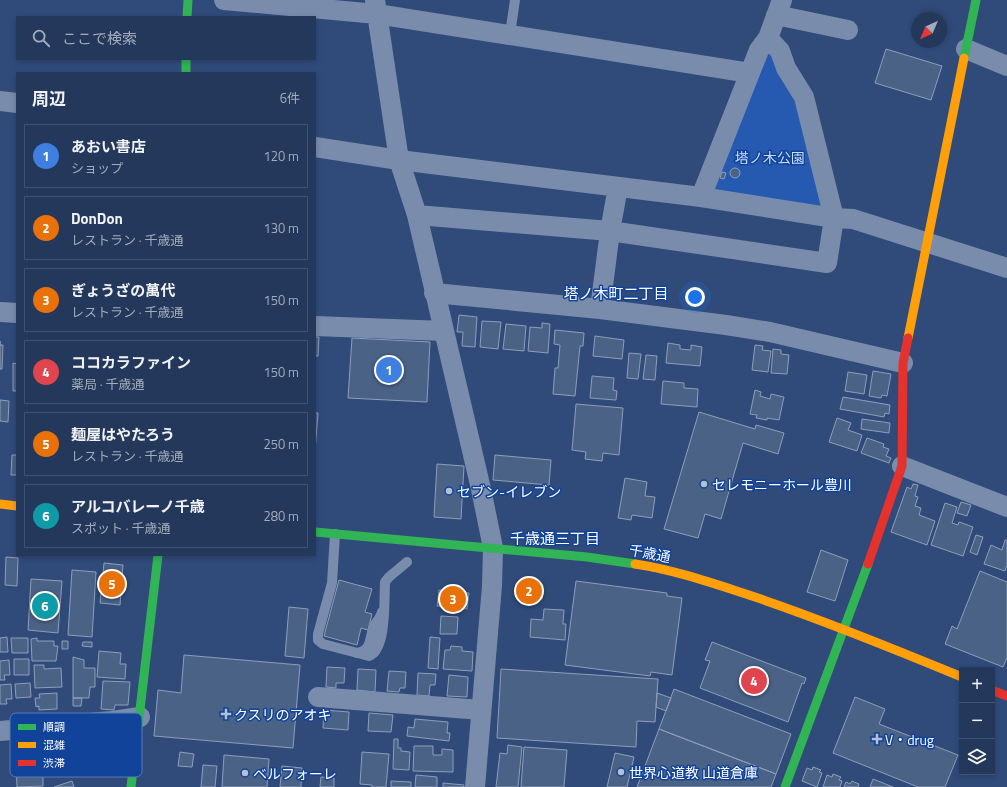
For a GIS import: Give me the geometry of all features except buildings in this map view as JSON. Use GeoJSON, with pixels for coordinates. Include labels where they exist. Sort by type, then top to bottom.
{"type":"FeatureCollection","features":[{"type":"Feature","properties":{"kind":"street"},"geometry":{"type":"LineString","coordinates":[[187,16],[188,0]]}},
{"type":"Feature","properties":{"kind":"street"},"geometry":{"type":"LineString","coordinates":[[224,0],[376,7],[510,34],[750,73]]}},
{"type":"Feature","properties":{"kind":"street"},"geometry":{"type":"LineString","coordinates":[[785,787],[875,546],[902,466],[903,363],[976,0]]}},
{"type":"Feature","properties":{"kind":"street"},"geometry":{"type":"LineString","coordinates":[[376,7],[399,160],[417,216],[481,489],[493,548],[492,586],[475,787]]}},
{"type":"Feature","properties":{"kind":"street"},"geometry":{"type":"LineString","coordinates":[[701,197],[759,50],[768,38],[779,8],[848,30]]}},
{"type":"Feature","properties":{"kind":"street"},"geometry":{"type":"LineString","coordinates":[[417,216],[610,231],[827,263],[834,218],[804,97],[786,68],[780,51],[768,38]]}},
{"type":"Feature","properties":{"kind":"street"},"geometry":{"type":"LineString","coordinates":[[966,49],[1007,66]]}},
{"type":"Feature","properties":{"kind":"street"},"geometry":{"type":"LineString","coordinates":[[186,60],[186,72]]}},
{"type":"Feature","properties":{"kind":"street"},"geometry":{"type":"LineString","coordinates":[[0,101],[16,103]]}},
{"type":"Feature","properties":{"kind":"street"},"geometry":{"type":"LineString","coordinates":[[316,147],[399,160],[701,197],[834,218],[853,219],[911,236],[927,243],[1007,268]]}},
{"type":"Feature","properties":{"kind":"street"},"geometry":{"type":"LineString","coordinates":[[600,309],[610,231],[618,187]]}},
{"type":"Feature","properties":{"kind":"street"},"geometry":{"type":"LineString","coordinates":[[434,293],[600,309],[770,332],[903,363]]}},
{"type":"Feature","properties":{"kind":"street"},"geometry":{"type":"LineString","coordinates":[[0,312],[16,313]]}},
{"type":"Feature","properties":{"kind":"street"},"geometry":{"type":"LineString","coordinates":[[316,326],[444,331]]}},
{"type":"Feature","properties":{"kind":"street"},"geometry":{"type":"LineString","coordinates":[[902,466],[1007,507]]}},
{"type":"Feature","properties":{"kind":"street"},"geometry":{"type":"LineString","coordinates":[[0,504],[16,506]]}},
{"type":"Feature","properties":{"kind":"street","name":"千歳通"},"geometry":{"type":"LineString","coordinates":[[316,532],[626,562],[688,575],[735,589],[843,629],[959,676]]}},
{"type":"Feature","properties":{"kind":"street"},"geometry":{"type":"LineString","coordinates":[[140,713],[158,556]]}},
{"type":"Feature","properties":{"kind":"street"},"geometry":{"type":"LineString","coordinates":[[995,691],[1007,696]]}},
{"type":"Feature","properties":{"kind":"street"},"geometry":{"type":"LineString","coordinates":[[318,697],[481,710]]}},
{"type":"Feature","properties":{"kind":"street"},"geometry":{"type":"LineString","coordinates":[[0,730],[10,729]]}},
{"type":"Feature","properties":{"kind":"street"},"geometry":{"type":"LineString","coordinates":[[131,787],[132,777]]}},
{"type":"Feature","properties":{"kind":"lane"},"geometry":{"type":"LineString","coordinates":[[510,34],[515,0]]}},
{"type":"Feature","properties":{"kind":"lane"},"geometry":{"type":"LineString","coordinates":[[335,534],[332,583],[318,638],[323,644],[358,653],[364,651],[370,644],[375,625],[383,610],[385,582],[407,562]]}},
{"type":"Feature","properties":{"kind":"green space","name":"塔ノ木公園"},"geometry":{"type":"Polygon","coordinates":[[[764,54],[776,54],[799,95],[823,209],[714,192],[710,187],[764,54]]]}},
{"type":"Feature","properties":{"kind":"traffic: fast"},"geometry":{"type":"LineString","coordinates":[[187,16],[188,0]]}},
{"type":"Feature","properties":{"kind":"traffic: fast"},"geometry":{"type":"LineString","coordinates":[[964,58],[976,0]]}},
{"type":"Feature","properties":{"kind":"traffic: fast"},"geometry":{"type":"LineString","coordinates":[[186,60],[186,72]]}},
{"type":"Feature","properties":{"kind":"traffic: fast"},"geometry":{"type":"LineString","coordinates":[[316,532],[587,557],[635,564]]}},
{"type":"Feature","properties":{"kind":"traffic: fast"},"geometry":{"type":"LineString","coordinates":[[140,713],[158,556]]}},
{"type":"Feature","properties":{"kind":"traffic: fast"},"geometry":{"type":"LineString","coordinates":[[785,787],[868,564]]}},
{"type":"Feature","properties":{"kind":"traffic: fast"},"geometry":{"type":"LineString","coordinates":[[131,787],[132,777]]}},
{"type":"Feature","properties":{"kind":"traffic: slow"},"geometry":{"type":"LineString","coordinates":[[908,338],[964,58]]}},
{"type":"Feature","properties":{"kind":"traffic: slow"},"geometry":{"type":"LineString","coordinates":[[0,504],[16,506]]}},
{"type":"Feature","properties":{"kind":"traffic: slow"},"geometry":{"type":"LineString","coordinates":[[635,564],[693,577],[776,604],[856,634],[959,676]]}},
{"type":"Feature","properties":{"kind":"traffic: jam"},"geometry":{"type":"LineString","coordinates":[[868,564],[902,466],[903,363],[908,338]]}},
{"type":"Feature","properties":{"kind":"traffic: jam"},"geometry":{"type":"LineString","coordinates":[[995,691],[1007,696]]}},
{"type":"Feature","properties":{"kind":"place","name":"あおい書店"},"geometry":{"type":"Point","coordinates":[389,370]}},
{"type":"Feature","properties":{"kind":"place","name":"セレモニーホール豊川"},"geometry":{"type":"Point","coordinates":[704,484]}},
{"type":"Feature","properties":{"kind":"place","name":"セブン-イレブン"},"geometry":{"type":"Point","coordinates":[449,491]}},
{"type":"Feature","properties":{"kind":"place","name":"麺屋はやたろう"},"geometry":{"type":"Point","coordinates":[112,584]}},
{"type":"Feature","properties":{"kind":"place","name":"DonDon"},"geometry":{"type":"Point","coordinates":[529,591]}},
{"type":"Feature","properties":{"kind":"place","name":"ぎょうざの萬代"},"geometry":{"type":"Point","coordinates":[453,599]}},
{"type":"Feature","properties":{"kind":"place","name":"アルコバレーノ千歳"},"geometry":{"type":"Point","coordinates":[45,606]}},
{"type":"Feature","properties":{"kind":"place","name":"ココカラファイン"},"geometry":{"type":"Point","coordinates":[754,681]}},
{"type":"Feature","properties":{"kind":"place","name":"クスリのアオキ"},"geometry":{"type":"Point","coordinates":[226,714]}},
{"type":"Feature","properties":{"kind":"place","name":"V・drug"},"geometry":{"type":"Point","coordinates":[877,739]}},
{"type":"Feature","properties":{"kind":"place","name":"世界心道教 山道倉庫"},"geometry":{"type":"Point","coordinates":[621,772]}},
{"type":"Feature","properties":{"kind":"place","name":"ベルフォーレ"},"geometry":{"type":"Point","coordinates":[245,773]}},
{"type":"Feature","properties":{"kind":"district","name":"塔ノ木町二丁目"},"geometry":{"type":"Point","coordinates":[616,293]}},
{"type":"Feature","properties":{"kind":"district","name":"千歳通三丁目"},"geometry":{"type":"Point","coordinates":[555,538]}}]}
